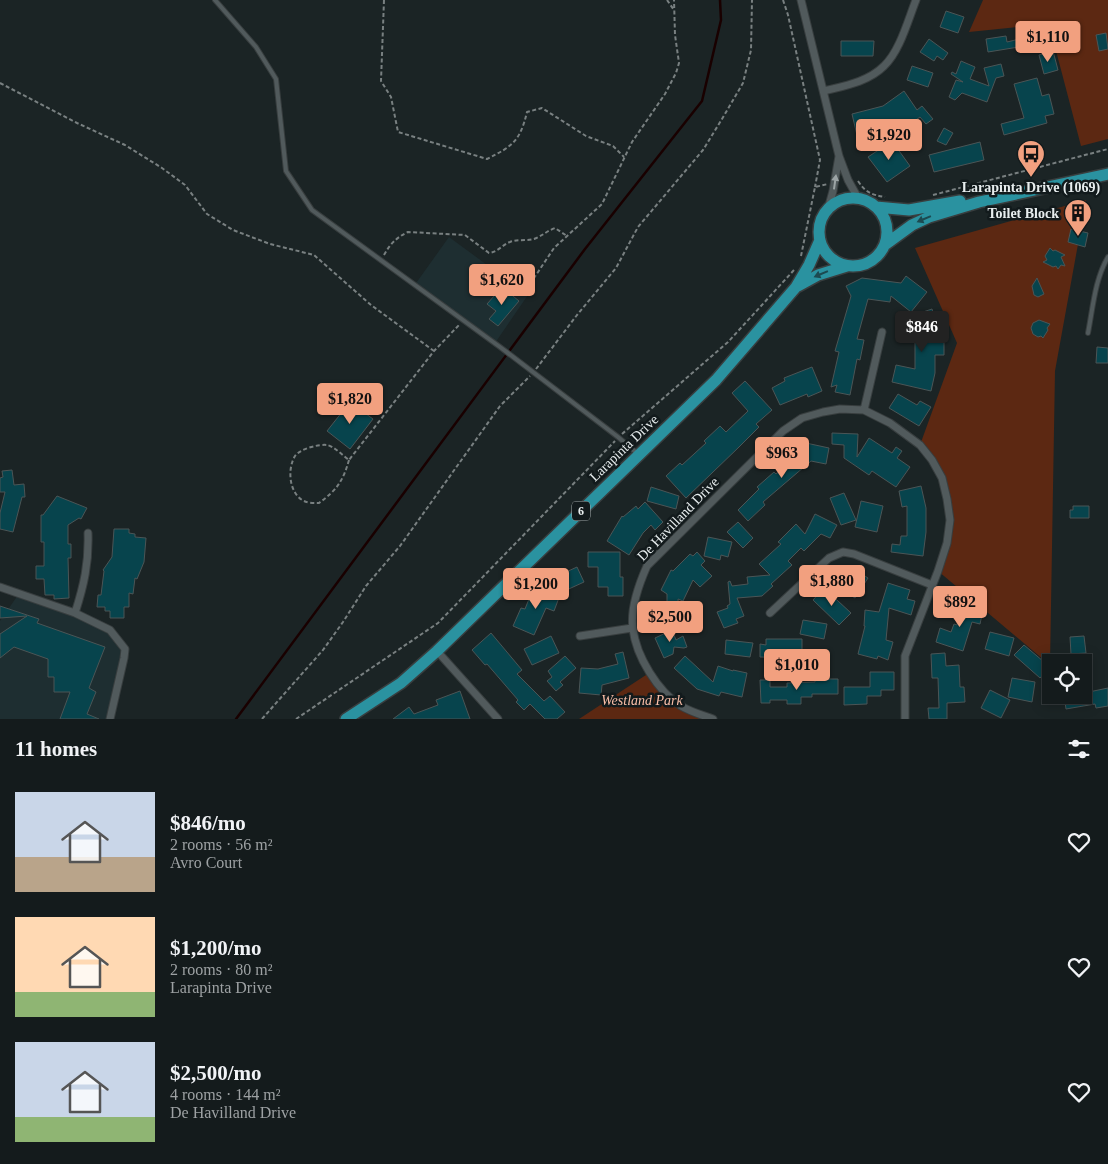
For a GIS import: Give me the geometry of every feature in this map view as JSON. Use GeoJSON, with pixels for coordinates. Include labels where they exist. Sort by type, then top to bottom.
{"type":"FeatureCollection","features":[{"type":"Feature","properties":{"kind":"main road","name":"6"},"geometry":{"type":"LineString","coordinates":[[848,266],[868,263],[878,255],[886,244],[912,225],[929,217],[979,202],[1108,174]]}},
{"type":"Feature","properties":{"kind":"main road","name":"6"},"geometry":{"type":"LineString","coordinates":[[858,198],[871,202],[876,207],[919,209],[1090,179]]}},
{"type":"Feature","properties":{"kind":"main road"},"geometry":{"type":"LineString","coordinates":[[828,209],[845,198],[858,198]]}},
{"type":"Feature","properties":{"kind":"main road"},"geometry":{"type":"LineString","coordinates":[[876,207],[887,224],[886,244]]}},
{"type":"Feature","properties":{"kind":"main road","name":"6"},"geometry":{"type":"LineString","coordinates":[[820,240],[821,220],[828,209]]}},
{"type":"Feature","properties":{"kind":"main road"},"geometry":{"type":"LineString","coordinates":[[820,240],[830,257],[848,266]]}},
{"type":"Feature","properties":{"kind":"main road","name":"Larapinta Drive"},"geometry":{"type":"LineString","coordinates":[[346,718],[401,683],[437,651],[716,380],[796,287],[809,265],[820,240]]}},
{"type":"Feature","properties":{"kind":"main road","name":"Larapinta Drive"},"geometry":{"type":"LineString","coordinates":[[796,287],[818,275],[848,266]]}},
{"type":"Feature","properties":{"kind":"street"},"geometry":{"type":"LineString","coordinates":[[802,0],[839,156],[848,180],[858,198]]}},
{"type":"Feature","properties":{"kind":"street"},"geometry":{"type":"LineString","coordinates":[[824,91],[855,84],[885,66],[902,37],[916,0]]}},
{"type":"Feature","properties":{"kind":"street"},"geometry":{"type":"LineString","coordinates":[[828,209],[834,191],[839,156]]}},
{"type":"Feature","properties":{"kind":"street"},"geometry":{"type":"LineString","coordinates":[[864,410],[882,332]]}},
{"type":"Feature","properties":{"kind":"street","name":"De Havilland Drive"},"geometry":{"type":"LineString","coordinates":[[713,719],[679,705],[662,691],[649,673],[632,628],[633,613],[640,582],[647,566],[783,431],[802,418],[840,409],[864,410],[890,423],[920,445],[932,460],[942,478],[947,499],[950,520],[947,543],[905,656],[905,719]]}},
{"type":"Feature","properties":{"kind":"street"},"geometry":{"type":"LineString","coordinates":[[75,613],[88,565],[88,533]]}},
{"type":"Feature","properties":{"kind":"street"},"geometry":{"type":"LineString","coordinates":[[770,613],[829,558],[843,552],[854,554],[932,585]]}},
{"type":"Feature","properties":{"kind":"street"},"geometry":{"type":"LineString","coordinates":[[0,587],[75,613],[110,630],[121,641],[125,649],[124,658],[110,719]]}},
{"type":"Feature","properties":{"kind":"street"},"geometry":{"type":"LineString","coordinates":[[580,636],[632,628]]}},
{"type":"Feature","properties":{"kind":"street"},"geometry":{"type":"LineString","coordinates":[[437,651],[498,719]]}},
{"type":"Feature","properties":{"kind":"lane"},"geometry":{"type":"LineString","coordinates":[[215,0],[256,48],[276,79],[286,171],[312,210],[500,347],[639,455]]}},
{"type":"Feature","properties":{"kind":"lane"},"geometry":{"type":"LineString","coordinates":[[1088,333],[1098,282],[1103,265],[1108,257]]}},
{"type":"Feature","properties":{"kind":"path"},"geometry":{"type":"LineString","coordinates":[[384,0],[382,81],[391,97],[398,132],[487,159],[509,148],[523,129],[528,112],[542,108],[586,136],[613,146],[624,157]]}},
{"type":"Feature","properties":{"kind":"path"},"geometry":{"type":"LineString","coordinates":[[667,0],[674,10]]}},
{"type":"Feature","properties":{"kind":"path"},"geometry":{"type":"LineString","coordinates":[[530,284],[554,248],[602,204],[632,142],[665,94],[676,74],[679,63],[675,35],[674,0]]}},
{"type":"Feature","properties":{"kind":"path"},"geometry":{"type":"LineString","coordinates":[[296,719],[438,623],[618,437],[728,342],[768,296],[800,264],[820,160],[783,0]]}},
{"type":"Feature","properties":{"kind":"path"},"geometry":{"type":"LineString","coordinates":[[0,83],[77,123],[125,145],[162,168],[184,185],[207,214],[233,230],[270,244],[314,255],[371,305],[434,351]]}},
{"type":"Feature","properties":{"kind":"path"},"geometry":{"type":"LineString","coordinates":[[931,195],[1108,149]]}},
{"type":"Feature","properties":{"kind":"path"},"geometry":{"type":"LineString","coordinates":[[857,179],[863,188],[872,195],[890,198]]}},
{"type":"Feature","properties":{"kind":"path"},"geometry":{"type":"LineString","coordinates":[[815,187],[830,184]]}},
{"type":"Feature","properties":{"kind":"path"},"geometry":{"type":"LineString","coordinates":[[381,261],[390,244],[408,232],[464,235],[489,253],[496,252],[512,241],[543,236],[549,230],[555,228],[568,236]]}},
{"type":"Feature","properties":{"kind":"path"},"geometry":{"type":"LineString","coordinates":[[350,460],[328,445],[313,446],[296,455],[291,467],[295,495],[304,502],[319,503],[333,493],[345,475],[350,460],[434,351],[463,320]]}},
{"type":"Feature","properties":{"kind":"shaded area"},"geometry":{"type":"Polygon","coordinates":[[[449,237],[528,295],[495,343],[414,286],[449,237]]]}},
{"type":"Feature","properties":{"kind":"shaded area"},"geometry":{"type":"Polygon","coordinates":[[[18,595],[110,630],[125,649],[110,719],[0,719],[0,621],[18,595]]]}},
{"type":"Feature","properties":{"kind":"green space"},"geometry":{"type":"Polygon","coordinates":[[[983,0],[1108,0],[1108,139],[1081,146],[1049,24],[969,32],[983,0]]]}},
{"type":"Feature","properties":{"kind":"green space"},"geometry":{"type":"Polygon","coordinates":[[[1086,200],[1055,371],[1050,654],[1042,654],[1042,658],[938,571],[950,520],[942,478],[920,445],[957,343],[915,248],[1086,200]]]}},
{"type":"Feature","properties":{"kind":"green space","name":"Westland Park"},"geometry":{"type":"Polygon","coordinates":[[[649,673],[679,705],[713,719],[579,719],[649,673]]]}},
{"type":"Feature","properties":{"kind":"building"},"geometry":{"type":"Polygon","coordinates":[[[946,11],[964,17],[958,33],[940,27],[946,11]]]}},
{"type":"Feature","properties":{"kind":"building"},"geometry":{"type":"Polygon","coordinates":[[[1106,33],[1108,49],[1099,51],[1096,35],[1106,33]]]}},
{"type":"Feature","properties":{"kind":"building"},"geometry":{"type":"Polygon","coordinates":[[[1036,35],[1037,44],[988,52],[986,39],[1006,36],[1007,42],[1036,35]]]}},
{"type":"Feature","properties":{"kind":"building"},"geometry":{"type":"Polygon","coordinates":[[[929,39],[948,53],[943,60],[937,56],[934,61],[920,52],[929,39]]]}},
{"type":"Feature","properties":{"kind":"building"},"geometry":{"type":"Polygon","coordinates":[[[841,41],[874,41],[873,56],[841,56],[841,41]]]}},
{"type":"Feature","properties":{"kind":"building"},"geometry":{"type":"Polygon","coordinates":[[[1053,51],[1058,70],[1044,74],[1039,55],[1053,51]]]}},
{"type":"Feature","properties":{"kind":"building"},"geometry":{"type":"Polygon","coordinates":[[[961,61],[975,67],[970,79],[989,86],[984,68],[1001,64],[1004,76],[996,78],[987,102],[962,93],[955,100],[949,97],[956,80],[963,82],[951,74],[952,72],[956,74],[961,61]]]}},
{"type":"Feature","properties":{"kind":"building"},"geometry":{"type":"Polygon","coordinates":[[[912,66],[933,73],[928,87],[907,80],[912,66]]]}},
{"type":"Feature","properties":{"kind":"building"},"geometry":{"type":"Polygon","coordinates":[[[1037,78],[1042,96],[1049,94],[1054,114],[1045,116],[1047,123],[1004,135],[1001,124],[1024,118],[1014,84],[1037,78]]]}},
{"type":"Feature","properties":{"kind":"building"},"geometry":{"type":"Polygon","coordinates":[[[904,91],[917,110],[922,106],[933,119],[926,124],[920,117],[889,139],[860,148],[852,114],[883,106],[904,91]]]}},
{"type":"Feature","properties":{"kind":"building"},"geometry":{"type":"Polygon","coordinates":[[[944,128],[953,133],[946,145],[937,141],[944,128]]]}},
{"type":"Feature","properties":{"kind":"building"},"geometry":{"type":"Polygon","coordinates":[[[892,141],[910,166],[887,182],[868,157],[892,141]]]}},
{"type":"Feature","properties":{"kind":"building"},"geometry":{"type":"Polygon","coordinates":[[[980,142],[984,160],[934,172],[929,155],[980,142]]]}},
{"type":"Feature","properties":{"kind":"building","name":"Toilet Block"},"geometry":{"type":"Polygon","coordinates":[[[1071,229],[1088,233],[1085,247],[1068,242],[1071,229]]]}},
{"type":"Feature","properties":{"kind":"building"},"geometry":{"type":"Polygon","coordinates":[[[1050,248],[1065,255],[1061,257],[1065,266],[1061,265],[1058,269],[1056,266],[1053,267],[1043,262],[1047,260],[1045,256],[1050,248]]]}},
{"type":"Feature","properties":{"kind":"building"},"geometry":{"type":"Polygon","coordinates":[[[906,276],[927,292],[911,312],[891,296],[890,302],[868,299],[857,339],[864,340],[860,360],[857,359],[850,395],[835,392],[837,385],[831,387],[839,352],[835,351],[851,296],[846,286],[862,278],[901,283],[906,276]]]}},
{"type":"Feature","properties":{"kind":"building"},"geometry":{"type":"Polygon","coordinates":[[[1037,278],[1044,294],[1038,297],[1034,295],[1032,286],[1037,278]]]}},
{"type":"Feature","properties":{"kind":"building"},"geometry":{"type":"Polygon","coordinates":[[[502,287],[519,301],[498,326],[489,319],[496,311],[487,304],[502,287]]]}},
{"type":"Feature","properties":{"kind":"building"},"geometry":{"type":"Polygon","coordinates":[[[932,309],[941,338],[944,338],[944,355],[935,355],[935,373],[931,391],[892,382],[896,365],[915,369],[915,326],[908,328],[906,323],[914,315],[932,309]]]}},
{"type":"Feature","properties":{"kind":"building"},"geometry":{"type":"Polygon","coordinates":[[[1039,320],[1050,324],[1043,338],[1033,334],[1031,328],[1033,323],[1039,320]]]}},
{"type":"Feature","properties":{"kind":"building"},"geometry":{"type":"Polygon","coordinates":[[[1097,347],[1108,348],[1108,363],[1096,363],[1097,347]]]}},
{"type":"Feature","properties":{"kind":"building"},"geometry":{"type":"Polygon","coordinates":[[[812,367],[822,391],[808,397],[807,394],[780,405],[772,388],[785,381],[784,378],[812,367]]]}},
{"type":"Feature","properties":{"kind":"building"},"geometry":{"type":"Polygon","coordinates":[[[745,381],[772,410],[756,424],[759,427],[686,498],[666,476],[680,463],[682,465],[706,443],[704,441],[720,426],[726,432],[748,411],[732,393],[745,381]]]}},
{"type":"Feature","properties":{"kind":"building"},"geometry":{"type":"Polygon","coordinates":[[[898,394],[917,405],[920,401],[931,407],[919,426],[889,408],[898,394]]]}},
{"type":"Feature","properties":{"kind":"building"},"geometry":{"type":"Polygon","coordinates":[[[350,402],[373,419],[350,449],[327,431],[350,402]]]}},
{"type":"Feature","properties":{"kind":"building"},"geometry":{"type":"Polygon","coordinates":[[[832,433],[858,434],[857,457],[869,438],[892,453],[896,447],[902,451],[897,458],[910,467],[896,487],[872,471],[869,475],[844,458],[844,445],[832,444],[832,433]]]}},
{"type":"Feature","properties":{"kind":"building"},"geometry":{"type":"Polygon","coordinates":[[[806,443],[829,448],[826,464],[811,461],[763,502],[765,505],[748,521],[738,510],[759,489],[757,487],[774,472],[776,474],[795,456],[802,464],[806,443]]]}},
{"type":"Feature","properties":{"kind":"building"},"geometry":{"type":"Polygon","coordinates":[[[12,470],[14,485],[24,484],[25,497],[22,497],[13,532],[0,529],[0,513],[5,492],[0,492],[0,478],[3,477],[2,471],[12,470]]]}},
{"type":"Feature","properties":{"kind":"building"},"geometry":{"type":"Polygon","coordinates":[[[921,486],[926,508],[923,556],[891,552],[892,544],[900,545],[901,536],[907,536],[907,506],[902,507],[899,491],[921,486]]]}},
{"type":"Feature","properties":{"kind":"building"},"geometry":{"type":"Polygon","coordinates":[[[651,487],[679,496],[676,509],[647,501],[651,487]]]}},
{"type":"Feature","properties":{"kind":"building"},"geometry":{"type":"Polygon","coordinates":[[[844,493],[856,520],[841,525],[830,498],[844,493]]]}},
{"type":"Feature","properties":{"kind":"building"},"geometry":{"type":"Polygon","coordinates":[[[57,496],[87,508],[81,519],[79,518],[68,525],[68,544],[71,544],[71,558],[68,558],[69,598],[54,599],[54,595],[45,595],[44,579],[36,579],[36,566],[44,566],[44,542],[41,542],[41,515],[43,515],[57,496]]]}},
{"type":"Feature","properties":{"kind":"building"},"geometry":{"type":"Polygon","coordinates":[[[861,501],[883,506],[877,532],[855,527],[861,501]]]}},
{"type":"Feature","properties":{"kind":"building"},"geometry":{"type":"Polygon","coordinates":[[[645,502],[663,522],[655,530],[651,525],[643,533],[629,555],[607,541],[622,516],[636,506],[638,509],[645,502]]]}},
{"type":"Feature","properties":{"kind":"building"},"geometry":{"type":"Polygon","coordinates":[[[1073,506],[1089,506],[1089,518],[1070,518],[1070,510],[1073,510],[1073,506]]]}},
{"type":"Feature","properties":{"kind":"building"},"geometry":{"type":"Polygon","coordinates":[[[815,514],[837,525],[830,538],[821,534],[804,551],[801,548],[788,561],[792,565],[771,584],[773,586],[762,596],[737,598],[744,616],[736,619],[738,623],[724,628],[717,612],[728,608],[727,606],[730,604],[728,582],[730,581],[732,586],[748,584],[747,577],[770,575],[759,564],[781,544],[778,542],[796,524],[805,534],[815,514]]]}},
{"type":"Feature","properties":{"kind":"building"},"geometry":{"type":"Polygon","coordinates":[[[738,522],[753,538],[743,548],[727,532],[738,522]]]}},
{"type":"Feature","properties":{"kind":"building"},"geometry":{"type":"Polygon","coordinates":[[[114,529],[129,529],[129,533],[135,534],[135,537],[146,538],[144,562],[137,579],[135,578],[133,594],[129,593],[129,607],[124,607],[124,618],[110,618],[110,611],[105,611],[105,607],[97,607],[98,595],[101,595],[103,570],[112,557],[114,529]]]}},
{"type":"Feature","properties":{"kind":"building"},"geometry":{"type":"Polygon","coordinates":[[[708,537],[732,542],[728,557],[721,555],[720,560],[704,556],[708,537]]]}},
{"type":"Feature","properties":{"kind":"building"},"geometry":{"type":"Polygon","coordinates":[[[588,552],[620,552],[620,577],[623,577],[623,596],[608,596],[608,587],[598,587],[598,567],[588,567],[588,552]]]}},
{"type":"Feature","properties":{"kind":"building"},"geometry":{"type":"Polygon","coordinates":[[[697,552],[705,561],[701,565],[712,576],[700,587],[693,580],[683,601],[678,599],[679,624],[656,625],[655,608],[667,607],[667,594],[661,590],[671,570],[673,571],[690,554],[693,556],[697,552]]]}},
{"type":"Feature","properties":{"kind":"building"},"geometry":{"type":"Polygon","coordinates":[[[577,567],[584,582],[560,593],[553,578],[577,567]]]}},
{"type":"Feature","properties":{"kind":"building"},"geometry":{"type":"Polygon","coordinates":[[[843,571],[857,571],[868,578],[855,598],[833,584],[843,571]]]}},
{"type":"Feature","properties":{"kind":"building"},"geometry":{"type":"Polygon","coordinates":[[[888,583],[910,590],[907,599],[915,601],[911,615],[889,608],[886,640],[893,642],[888,660],[878,656],[877,659],[858,654],[865,626],[865,610],[879,612],[888,583]]]}},
{"type":"Feature","properties":{"kind":"building"},"geometry":{"type":"Polygon","coordinates":[[[543,588],[560,595],[554,611],[546,608],[534,635],[513,626],[521,608],[525,609],[533,589],[541,592],[543,588]]]}},
{"type":"Feature","properties":{"kind":"building"},"geometry":{"type":"Polygon","coordinates":[[[824,588],[851,613],[839,625],[813,600],[824,588]]]}},
{"type":"Feature","properties":{"kind":"building"},"geometry":{"type":"Polygon","coordinates":[[[961,605],[983,610],[980,624],[972,622],[963,651],[936,642],[940,628],[951,632],[954,624],[957,625],[961,605]]]}},
{"type":"Feature","properties":{"kind":"building"},"geometry":{"type":"Polygon","coordinates":[[[0,606],[39,619],[37,623],[105,647],[89,688],[96,692],[87,714],[99,719],[60,719],[70,692],[54,692],[54,677],[48,677],[48,659],[14,647],[0,658],[0,634],[27,616],[0,618],[0,606]]]}},
{"type":"Feature","properties":{"kind":"building"},"geometry":{"type":"Polygon","coordinates":[[[803,620],[827,624],[824,639],[800,634],[803,620]]]}},
{"type":"Feature","properties":{"kind":"building"},"geometry":{"type":"Polygon","coordinates":[[[672,630],[676,640],[683,636],[687,647],[674,647],[673,654],[664,658],[655,638],[672,630]]]}},
{"type":"Feature","properties":{"kind":"building"},"geometry":{"type":"Polygon","coordinates":[[[990,632],[1014,638],[1009,656],[985,649],[990,632]]]}},
{"type":"Feature","properties":{"kind":"building"},"geometry":{"type":"Polygon","coordinates":[[[491,633],[522,670],[517,674],[544,701],[550,696],[565,712],[557,719],[545,719],[530,704],[524,710],[516,702],[518,700],[487,664],[485,665],[472,650],[491,633]]]}},
{"type":"Feature","properties":{"kind":"building"},"geometry":{"type":"Polygon","coordinates":[[[551,636],[559,653],[532,665],[524,649],[551,636]]]}},
{"type":"Feature","properties":{"kind":"building"},"geometry":{"type":"Polygon","coordinates":[[[1084,636],[1086,653],[1071,654],[1070,637],[1084,636]]]}},
{"type":"Feature","properties":{"kind":"building"},"geometry":{"type":"Polygon","coordinates":[[[766,639],[802,639],[802,658],[760,657],[760,644],[766,645],[766,639]]]}},
{"type":"Feature","properties":{"kind":"building"},"geometry":{"type":"Polygon","coordinates":[[[726,640],[753,643],[750,657],[725,654],[726,640]]]}},
{"type":"Feature","properties":{"kind":"building"},"geometry":{"type":"Polygon","coordinates":[[[1024,645],[1042,660],[1042,676],[1040,678],[1014,655],[1024,645]]]}},
{"type":"Feature","properties":{"kind":"building"},"geometry":{"type":"Polygon","coordinates":[[[623,652],[629,678],[602,685],[601,695],[579,693],[581,668],[598,669],[618,664],[615,654],[623,652]]]}},
{"type":"Feature","properties":{"kind":"building"},"geometry":{"type":"Polygon","coordinates":[[[945,653],[946,666],[959,665],[960,687],[964,687],[965,702],[947,703],[947,719],[929,719],[928,708],[939,708],[938,678],[932,678],[931,654],[945,653]]]}},
{"type":"Feature","properties":{"kind":"building"},"geometry":{"type":"Polygon","coordinates":[[[565,656],[576,668],[560,682],[563,685],[556,691],[547,681],[552,677],[548,671],[565,656]]]}},
{"type":"Feature","properties":{"kind":"building"},"geometry":{"type":"Polygon","coordinates":[[[685,656],[713,682],[718,666],[747,673],[742,697],[721,692],[719,696],[697,689],[674,668],[685,656]]]}},
{"type":"Feature","properties":{"kind":"building"},"geometry":{"type":"Polygon","coordinates":[[[870,672],[894,672],[894,690],[881,690],[881,696],[867,696],[867,704],[844,705],[844,687],[870,687],[870,672]]]}},
{"type":"Feature","properties":{"kind":"building"},"geometry":{"type":"Polygon","coordinates":[[[1012,678],[1035,682],[1032,702],[1008,697],[1012,678]]]}},
{"type":"Feature","properties":{"kind":"building"},"geometry":{"type":"Polygon","coordinates":[[[815,679],[838,679],[838,694],[812,694],[812,697],[801,697],[801,704],[787,704],[787,700],[770,700],[770,703],[761,703],[760,680],[770,680],[770,687],[787,687],[787,683],[815,682],[815,679]]]}},
{"type":"Feature","properties":{"kind":"building"},"geometry":{"type":"Polygon","coordinates":[[[1108,688],[1108,706],[1096,708],[1095,704],[1066,709],[1065,704],[1092,704],[1092,691],[1108,688]]]}},
{"type":"Feature","properties":{"kind":"building"},"geometry":{"type":"Polygon","coordinates":[[[990,690],[1010,700],[1001,718],[981,708],[990,690]]]}},
{"type":"Feature","properties":{"kind":"building"},"geometry":{"type":"Polygon","coordinates":[[[460,691],[470,719],[393,719],[409,707],[414,714],[438,705],[436,700],[460,691]]]}},
{"type":"Feature","properties":{"kind":"waterway"},"geometry":{"type":"LineString","coordinates":[[236,719],[585,249],[702,101],[721,20],[720,0]]}},
{"type":"Feature","properties":{"kind":"place","name":"Larapinta Drive (1069)"},"geometry":{"type":"Point","coordinates":[1031,178]}},
{"type":"Feature","properties":{"kind":"place","name":"Toilet Block"},"geometry":{"type":"Point","coordinates":[1078,237]}}]}
